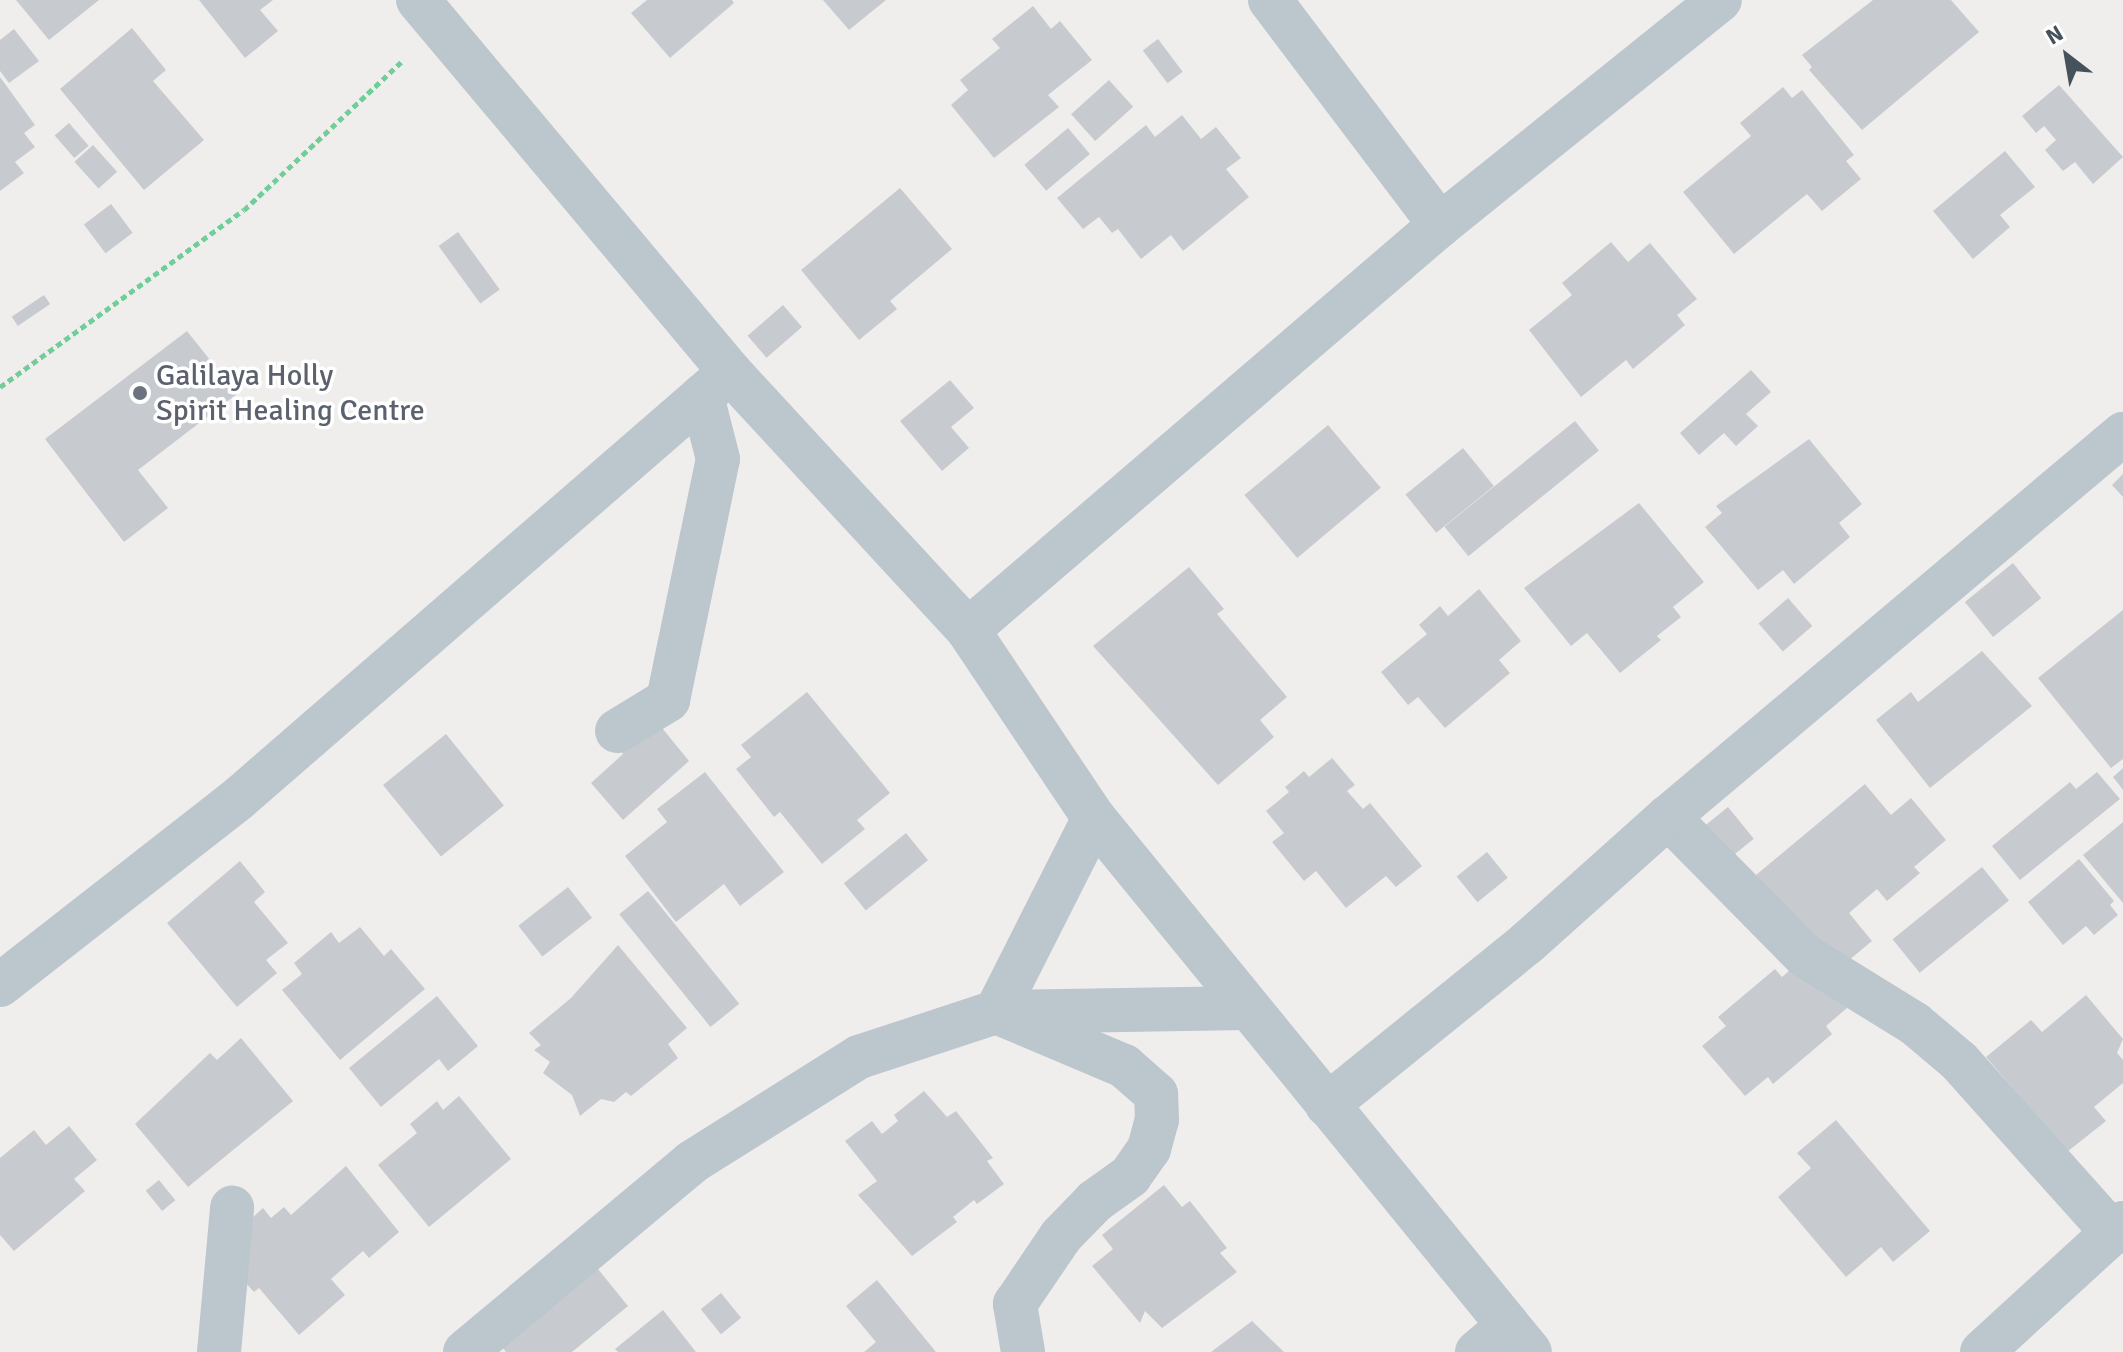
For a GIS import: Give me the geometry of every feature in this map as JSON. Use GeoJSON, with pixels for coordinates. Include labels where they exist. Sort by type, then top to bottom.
{"type":"FeatureCollection","features":[{"type":"Feature","properties":{"kind":"street"},"geometry":{"type":"LineString","coordinates":[[1270,0],[1440,225]]}},
{"type":"Feature","properties":{"kind":"street"},"geometry":{"type":"LineString","coordinates":[[968,630],[1440,225],[1720,0]]}},
{"type":"Feature","properties":{"kind":"street"},"geometry":{"type":"LineString","coordinates":[[428,13],[716,384],[968,630],[1094,818],[1327,1105],[1504,1344]]}},
{"type":"Feature","properties":{"kind":"street"},"geometry":{"type":"LineString","coordinates":[[617,731],[668,700],[718,459],[716,384]]}},
{"type":"Feature","properties":{"kind":"street"},"geometry":{"type":"LineString","coordinates":[[0,985],[238,799],[716,384]]}},
{"type":"Feature","properties":{"kind":"street"},"geometry":{"type":"LineString","coordinates":[[1327,1105],[1527,943],[1668,817],[2123,434]]}},
{"type":"Feature","properties":{"kind":"street"},"geometry":{"type":"LineString","coordinates":[[1668,817],[1805,956],[1915,1024],[1951,1054],[2118,1228],[1982,1352]]}},
{"type":"Feature","properties":{"kind":"street"},"geometry":{"type":"LineString","coordinates":[[996,1012],[1094,818]]}},
{"type":"Feature","properties":{"kind":"street"},"geometry":{"type":"LineString","coordinates":[[465,1352],[692,1162],[754,1119],[859,1057],[996,1012],[1246,1008]]}},
{"type":"Feature","properties":{"kind":"street"},"geometry":{"type":"LineString","coordinates":[[996,1012],[1124,1066],[1156,1094],[1157,1120],[1149,1149],[1130,1176],[1095,1201],[1061,1236],[1015,1304],[1023,1352]]}},
{"type":"Feature","properties":{"kind":"street"},"geometry":{"type":"LineString","coordinates":[[219,1352],[232,1208]]}},
{"type":"Feature","properties":{"kind":"path"},"geometry":{"type":"LineString","coordinates":[[0,387],[244,210],[428,13]]}},
{"type":"Feature","properties":{"kind":"building"},"geometry":{"type":"Polygon","coordinates":[[[16,0],[99,0],[49,40],[16,0]]]}},
{"type":"Feature","properties":{"kind":"building"},"geometry":{"type":"Polygon","coordinates":[[[199,0],[273,0],[260,10],[278,31],[245,58],[199,0]]]}},
{"type":"Feature","properties":{"kind":"building"},"geometry":{"type":"Polygon","coordinates":[[[647,0],[732,0],[734,3],[670,58],[631,13],[647,0]]]}},
{"type":"Feature","properties":{"kind":"building"},"geometry":{"type":"Polygon","coordinates":[[[823,0],[886,0],[849,30],[823,0]]]}},
{"type":"Feature","properties":{"kind":"building"},"geometry":{"type":"Polygon","coordinates":[[[1873,0],[1951,0],[1979,32],[1862,130],[1809,70],[1812,67],[1802,55],[1873,0]]]}},
{"type":"Feature","properties":{"kind":"building"},"geometry":{"type":"Polygon","coordinates":[[[1033,6],[1051,29],[1060,21],[1092,60],[1048,95],[1059,107],[994,158],[951,105],[968,90],[960,80],[1000,48],[992,39],[1033,6]]]}},
{"type":"Feature","properties":{"kind":"building"},"geometry":{"type":"Polygon","coordinates":[[[132,28],[166,70],[153,81],[204,140],[144,190],[60,89],[132,28]]]}},
{"type":"Feature","properties":{"kind":"building"},"geometry":{"type":"Polygon","coordinates":[[[14,29],[39,61],[9,83],[0,71],[0,40],[14,29]]]}},
{"type":"Feature","properties":{"kind":"building"},"geometry":{"type":"Polygon","coordinates":[[[1158,39],[1183,72],[1168,83],[1143,50],[1158,39]]]}},
{"type":"Feature","properties":{"kind":"building"},"geometry":{"type":"Polygon","coordinates":[[[0,77],[35,125],[24,133],[35,147],[15,162],[24,173],[0,191],[0,77]]]}},
{"type":"Feature","properties":{"kind":"building"},"geometry":{"type":"Polygon","coordinates":[[[1109,80],[1133,107],[1095,141],[1071,114],[1109,80]]]}},
{"type":"Feature","properties":{"kind":"building"},"geometry":{"type":"Polygon","coordinates":[[[2059,85],[2123,157],[2093,184],[2075,162],[2063,171],[2045,150],[2056,140],[2044,126],[2036,133],[2022,116],[2059,85]]]}},
{"type":"Feature","properties":{"kind":"building"},"geometry":{"type":"Polygon","coordinates":[[[1783,87],[1792,98],[1802,90],[1854,155],[1846,161],[1861,179],[1822,211],[1807,194],[1734,254],[1683,192],[1751,136],[1740,123],[1783,87]]]}},
{"type":"Feature","properties":{"kind":"building"},"geometry":{"type":"Polygon","coordinates":[[[1182,115],[1201,139],[1216,127],[1241,158],[1226,169],[1249,197],[1183,251],[1171,235],[1141,259],[1118,229],[1112,233],[1099,217],[1083,229],[1057,198],[1146,125],[1155,137],[1182,115]]]}},
{"type":"Feature","properties":{"kind":"building"},"geometry":{"type":"Polygon","coordinates":[[[69,123],[89,146],[74,158],[55,135],[69,123]]]}},
{"type":"Feature","properties":{"kind":"building"},"geometry":{"type":"Polygon","coordinates":[[[1068,128],[1090,154],[1046,191],[1024,165],[1068,128]]]}},
{"type":"Feature","properties":{"kind":"building"},"geometry":{"type":"Polygon","coordinates":[[[93,145],[117,172],[99,188],[74,162],[93,145]]]}},
{"type":"Feature","properties":{"kind":"building"},"geometry":{"type":"Polygon","coordinates":[[[2005,151],[2035,187],[2000,215],[2010,227],[1973,259],[1933,211],[2005,151]]]}},
{"type":"Feature","properties":{"kind":"building"},"geometry":{"type":"Polygon","coordinates":[[[900,188],[952,249],[890,301],[897,309],[859,340],[801,270],[900,188]]]}},
{"type":"Feature","properties":{"kind":"building"},"geometry":{"type":"Polygon","coordinates":[[[111,204],[133,233],[106,253],[84,224],[111,204]]]}},
{"type":"Feature","properties":{"kind":"building"},"geometry":{"type":"Polygon","coordinates":[[[458,232],[500,289],[480,304],[439,246],[458,232]]]}},
{"type":"Feature","properties":{"kind":"building"},"geometry":{"type":"Polygon","coordinates":[[[1611,242],[1628,262],[1650,243],[1697,299],[1677,315],[1685,325],[1633,369],[1626,360],[1581,397],[1529,330],[1572,295],[1562,283],[1611,242]]]}},
{"type":"Feature","properties":{"kind":"building"},"geometry":{"type":"Polygon","coordinates":[[[44,295],[50,304],[18,326],[12,317],[44,295]]]}},
{"type":"Feature","properties":{"kind":"building"},"geometry":{"type":"Polygon","coordinates":[[[783,305],[802,327],[767,358],[748,336],[783,305]]]}},
{"type":"Feature","properties":{"kind":"building"},"geometry":{"type":"Polygon","coordinates":[[[187,331],[237,394],[138,470],[168,508],[124,542],[45,439],[187,331]]]}},
{"type":"Feature","properties":{"kind":"building"},"geometry":{"type":"Polygon","coordinates":[[[1751,370],[1771,392],[1746,414],[1758,426],[1736,446],[1724,433],[1699,455],[1680,433],[1751,370]]]}},
{"type":"Feature","properties":{"kind":"building"},"geometry":{"type":"Polygon","coordinates":[[[950,380],[974,408],[951,427],[969,448],[942,471],[900,421],[950,380]]]}},
{"type":"Feature","properties":{"kind":"building"},"geometry":{"type":"Polygon","coordinates":[[[1575,421],[1599,451],[1468,556],[1444,527],[1575,421]]]}},
{"type":"Feature","properties":{"kind":"building"},"geometry":{"type":"Polygon","coordinates":[[[1328,425],[1381,488],[1297,558],[1245,495],[1328,425]]]}},
{"type":"Feature","properties":{"kind":"building"},"geometry":{"type":"Polygon","coordinates":[[[1809,439],[1862,504],[1839,523],[1850,537],[1794,584],[1783,570],[1758,590],[1705,527],[1722,513],[1716,506],[1809,439]]]}},
{"type":"Feature","properties":{"kind":"building"},"geometry":{"type":"Polygon","coordinates":[[[1463,448],[1494,486],[1436,533],[1405,495],[1463,448]]]}},
{"type":"Feature","properties":{"kind":"building"},"geometry":{"type":"Polygon","coordinates":[[[2123,474],[2123,497],[2112,485],[2123,474]]]}},
{"type":"Feature","properties":{"kind":"building"},"geometry":{"type":"Polygon","coordinates":[[[1639,503],[1704,582],[1673,607],[1681,617],[1657,636],[1661,640],[1620,673],[1587,633],[1571,646],[1524,588],[1639,503]]]}},
{"type":"Feature","properties":{"kind":"building"},"geometry":{"type":"Polygon","coordinates":[[[2013,563],[2041,598],[1993,637],[1965,602],[2013,563]]]}},
{"type":"Feature","properties":{"kind":"building"},"geometry":{"type":"Polygon","coordinates":[[[1189,567],[1224,609],[1217,614],[1287,697],[1260,720],[1274,737],[1218,785],[1093,646],[1189,567]]]}},
{"type":"Feature","properties":{"kind":"building"},"geometry":{"type":"Polygon","coordinates":[[[1479,589],[1521,641],[1499,660],[1510,673],[1445,728],[1418,697],[1408,705],[1381,672],[1427,634],[1419,625],[1440,606],[1448,616],[1479,589]]]}},
{"type":"Feature","properties":{"kind":"building"},"geometry":{"type":"Polygon","coordinates":[[[1788,598],[1812,626],[1783,652],[1759,624],[1788,598]]]}},
{"type":"Feature","properties":{"kind":"building"},"geometry":{"type":"Polygon","coordinates":[[[2123,610],[2123,759],[2111,768],[2038,678],[2123,610]]]}},
{"type":"Feature","properties":{"kind":"building"},"geometry":{"type":"Polygon","coordinates":[[[1982,651],[2032,706],[1930,788],[1876,720],[1911,692],[1918,702],[1982,651]]]}},
{"type":"Feature","properties":{"kind":"building"},"geometry":{"type":"Polygon","coordinates":[[[807,692],[890,793],[857,820],[865,829],[822,864],[780,812],[774,817],[736,769],[751,757],[741,745],[807,692]]]}},
{"type":"Feature","properties":{"kind":"building"},"geometry":{"type":"Polygon","coordinates":[[[649,712],[689,761],[623,820],[591,783],[623,754],[614,744],[649,712]]]}},
{"type":"Feature","properties":{"kind":"building"},"geometry":{"type":"Polygon","coordinates":[[[446,734],[504,805],[441,856],[383,785],[446,734]]]}},
{"type":"Feature","properties":{"kind":"building"},"geometry":{"type":"Polygon","coordinates":[[[1332,758],[1355,785],[1347,791],[1363,809],[1370,803],[1422,866],[1396,887],[1386,876],[1346,908],[1316,871],[1304,881],[1272,842],[1284,833],[1266,811],[1289,792],[1285,787],[1304,771],[1309,777],[1332,758]]]}},
{"type":"Feature","properties":{"kind":"building"},"geometry":{"type":"Polygon","coordinates":[[[2123,768],[2123,790],[2113,777],[2123,768]]]}},
{"type":"Feature","properties":{"kind":"building"},"geometry":{"type":"Polygon","coordinates":[[[705,772],[784,872],[740,906],[724,884],[676,922],[625,856],[667,822],[657,809],[705,772]]]}},
{"type":"Feature","properties":{"kind":"building"},"geometry":{"type":"Polygon","coordinates":[[[2097,772],[2120,799],[2020,880],[1992,846],[2070,782],[2076,789],[2097,772]]]}},
{"type":"Feature","properties":{"kind":"building"},"geometry":{"type":"Polygon","coordinates":[[[1865,784],[1891,815],[1911,798],[1946,840],[1914,867],[1920,873],[1887,901],[1877,889],[1849,913],[1872,941],[1836,971],[1756,875],[1865,784]]]}},
{"type":"Feature","properties":{"kind":"building"},"geometry":{"type":"Polygon","coordinates":[[[1728,807],[1754,839],[1730,858],[1704,827],[1728,807]]]}},
{"type":"Feature","properties":{"kind":"building"},"geometry":{"type":"Polygon","coordinates":[[[2123,822],[2123,903],[2083,855],[2123,822]]]}},
{"type":"Feature","properties":{"kind":"building"},"geometry":{"type":"Polygon","coordinates":[[[906,833],[928,860],[866,911],[844,883],[906,833]]]}},
{"type":"Feature","properties":{"kind":"building"},"geometry":{"type":"Polygon","coordinates":[[[1487,852],[1508,878],[1477,902],[1457,877],[1487,852]]]}},
{"type":"Feature","properties":{"kind":"building"},"geometry":{"type":"Polygon","coordinates":[[[2079,859],[2114,901],[2110,905],[2118,915],[2094,935],[2086,926],[2063,945],[2028,902],[2079,859]]]}},
{"type":"Feature","properties":{"kind":"building"},"geometry":{"type":"Polygon","coordinates":[[[240,861],[265,892],[254,902],[288,943],[266,960],[277,973],[237,1007],[167,923],[240,861]]]}},
{"type":"Feature","properties":{"kind":"building"},"geometry":{"type":"Polygon","coordinates":[[[1982,867],[2009,900],[1920,973],[1893,939],[1982,867]]]}},
{"type":"Feature","properties":{"kind":"building"},"geometry":{"type":"Polygon","coordinates":[[[568,887],[592,918],[542,957],[518,926],[568,887]]]}},
{"type":"Feature","properties":{"kind":"building"},"geometry":{"type":"Polygon","coordinates":[[[648,891],[739,1004],[710,1027],[619,914],[648,891]]]}},
{"type":"Feature","properties":{"kind":"building"},"geometry":{"type":"Polygon","coordinates":[[[360,927],[384,956],[391,949],[425,989],[340,1060],[282,990],[302,974],[294,963],[331,932],[339,943],[360,927]]]}},
{"type":"Feature","properties":{"kind":"building"},"geometry":{"type":"Polygon","coordinates":[[[618,945],[687,1028],[668,1044],[678,1058],[631,1096],[626,1092],[614,1102],[601,1099],[580,1116],[572,1095],[543,1073],[550,1062],[534,1050],[541,1045],[529,1033],[571,998],[618,945]]]}},
{"type":"Feature","properties":{"kind":"building"},"geometry":{"type":"Polygon","coordinates":[[[1805,957],[1847,1008],[1826,1026],[1832,1034],[1773,1084],[1768,1077],[1745,1096],[1702,1046],[1726,1026],[1718,1017],[1775,969],[1782,977],[1805,957]]]}},
{"type":"Feature","properties":{"kind":"building"},"geometry":{"type":"Polygon","coordinates":[[[2086,995],[2123,1039],[2117,1053],[2123,1060],[2123,1083],[2094,1107],[2106,1121],[2067,1152],[1986,1057],[2031,1020],[2042,1032],[2086,995]]]}},
{"type":"Feature","properties":{"kind":"building"},"geometry":{"type":"Polygon","coordinates":[[[437,996],[478,1046],[448,1071],[439,1059],[381,1107],[349,1068],[437,996]]]}},
{"type":"Feature","properties":{"kind":"building"},"geometry":{"type":"Polygon","coordinates":[[[241,1038],[293,1101],[188,1187],[135,1124],[210,1053],[217,1060],[241,1038]]]}},
{"type":"Feature","properties":{"kind":"building"},"geometry":{"type":"Polygon","coordinates":[[[924,1091],[947,1117],[956,1111],[993,1158],[987,1161],[1004,1184],[977,1204],[974,1200],[953,1217],[957,1222],[912,1256],[858,1195],[877,1181],[845,1141],[872,1121],[882,1134],[898,1121],[894,1115],[924,1091]]]}},
{"type":"Feature","properties":{"kind":"building"},"geometry":{"type":"Polygon","coordinates":[[[459,1096],[511,1159],[429,1227],[378,1165],[417,1133],[410,1124],[437,1101],[443,1110],[459,1096]]]}},
{"type":"Feature","properties":{"kind":"building"},"geometry":{"type":"Polygon","coordinates":[[[1836,1120],[1930,1231],[1893,1262],[1881,1247],[1846,1277],[1778,1197],[1811,1168],[1797,1153],[1836,1120]]]}},
{"type":"Feature","properties":{"kind":"building"},"geometry":{"type":"Polygon","coordinates":[[[69,1126],[97,1160],[74,1179],[85,1191],[14,1251],[0,1235],[0,1158],[34,1130],[46,1145],[69,1126]]]}},
{"type":"Feature","properties":{"kind":"building"},"geometry":{"type":"Polygon","coordinates":[[[346,1166],[399,1232],[369,1258],[363,1251],[331,1279],[345,1295],[299,1335],[259,1288],[254,1292],[228,1264],[237,1232],[263,1208],[271,1218],[284,1207],[291,1215],[346,1166]]]}},
{"type":"Feature","properties":{"kind":"building"},"geometry":{"type":"Polygon","coordinates":[[[159,1180],[175,1200],[162,1211],[146,1191],[159,1180]]]}},
{"type":"Feature","properties":{"kind":"building"},"geometry":{"type":"Polygon","coordinates":[[[1164,1185],[1182,1207],[1190,1201],[1227,1248],[1220,1253],[1237,1272],[1162,1328],[1145,1311],[1140,1323],[1092,1266],[1113,1249],[1102,1235],[1164,1185]]]}},
{"type":"Feature","properties":{"kind":"building"},"geometry":{"type":"Polygon","coordinates":[[[598,1269],[628,1306],[572,1352],[506,1352],[502,1347],[598,1269]]]}},
{"type":"Feature","properties":{"kind":"building"},"geometry":{"type":"Polygon","coordinates":[[[877,1280],[936,1352],[864,1352],[876,1342],[846,1306],[877,1280]]]}},
{"type":"Feature","properties":{"kind":"building"},"geometry":{"type":"Polygon","coordinates":[[[721,1293],[741,1318],[721,1334],[701,1309],[721,1293]]]}},
{"type":"Feature","properties":{"kind":"building"},"geometry":{"type":"Polygon","coordinates":[[[663,1310],[696,1352],[618,1352],[615,1349],[663,1310]]]}},
{"type":"Feature","properties":{"kind":"building"},"geometry":{"type":"Polygon","coordinates":[[[1252,1321],[1284,1352],[1211,1352],[1252,1321]]]}},
{"type":"Feature","properties":{"kind":"place","name":"Galilaya Holly Spirit Healing Centre"},"geometry":{"type":"Point","coordinates":[140,393]}}]}
